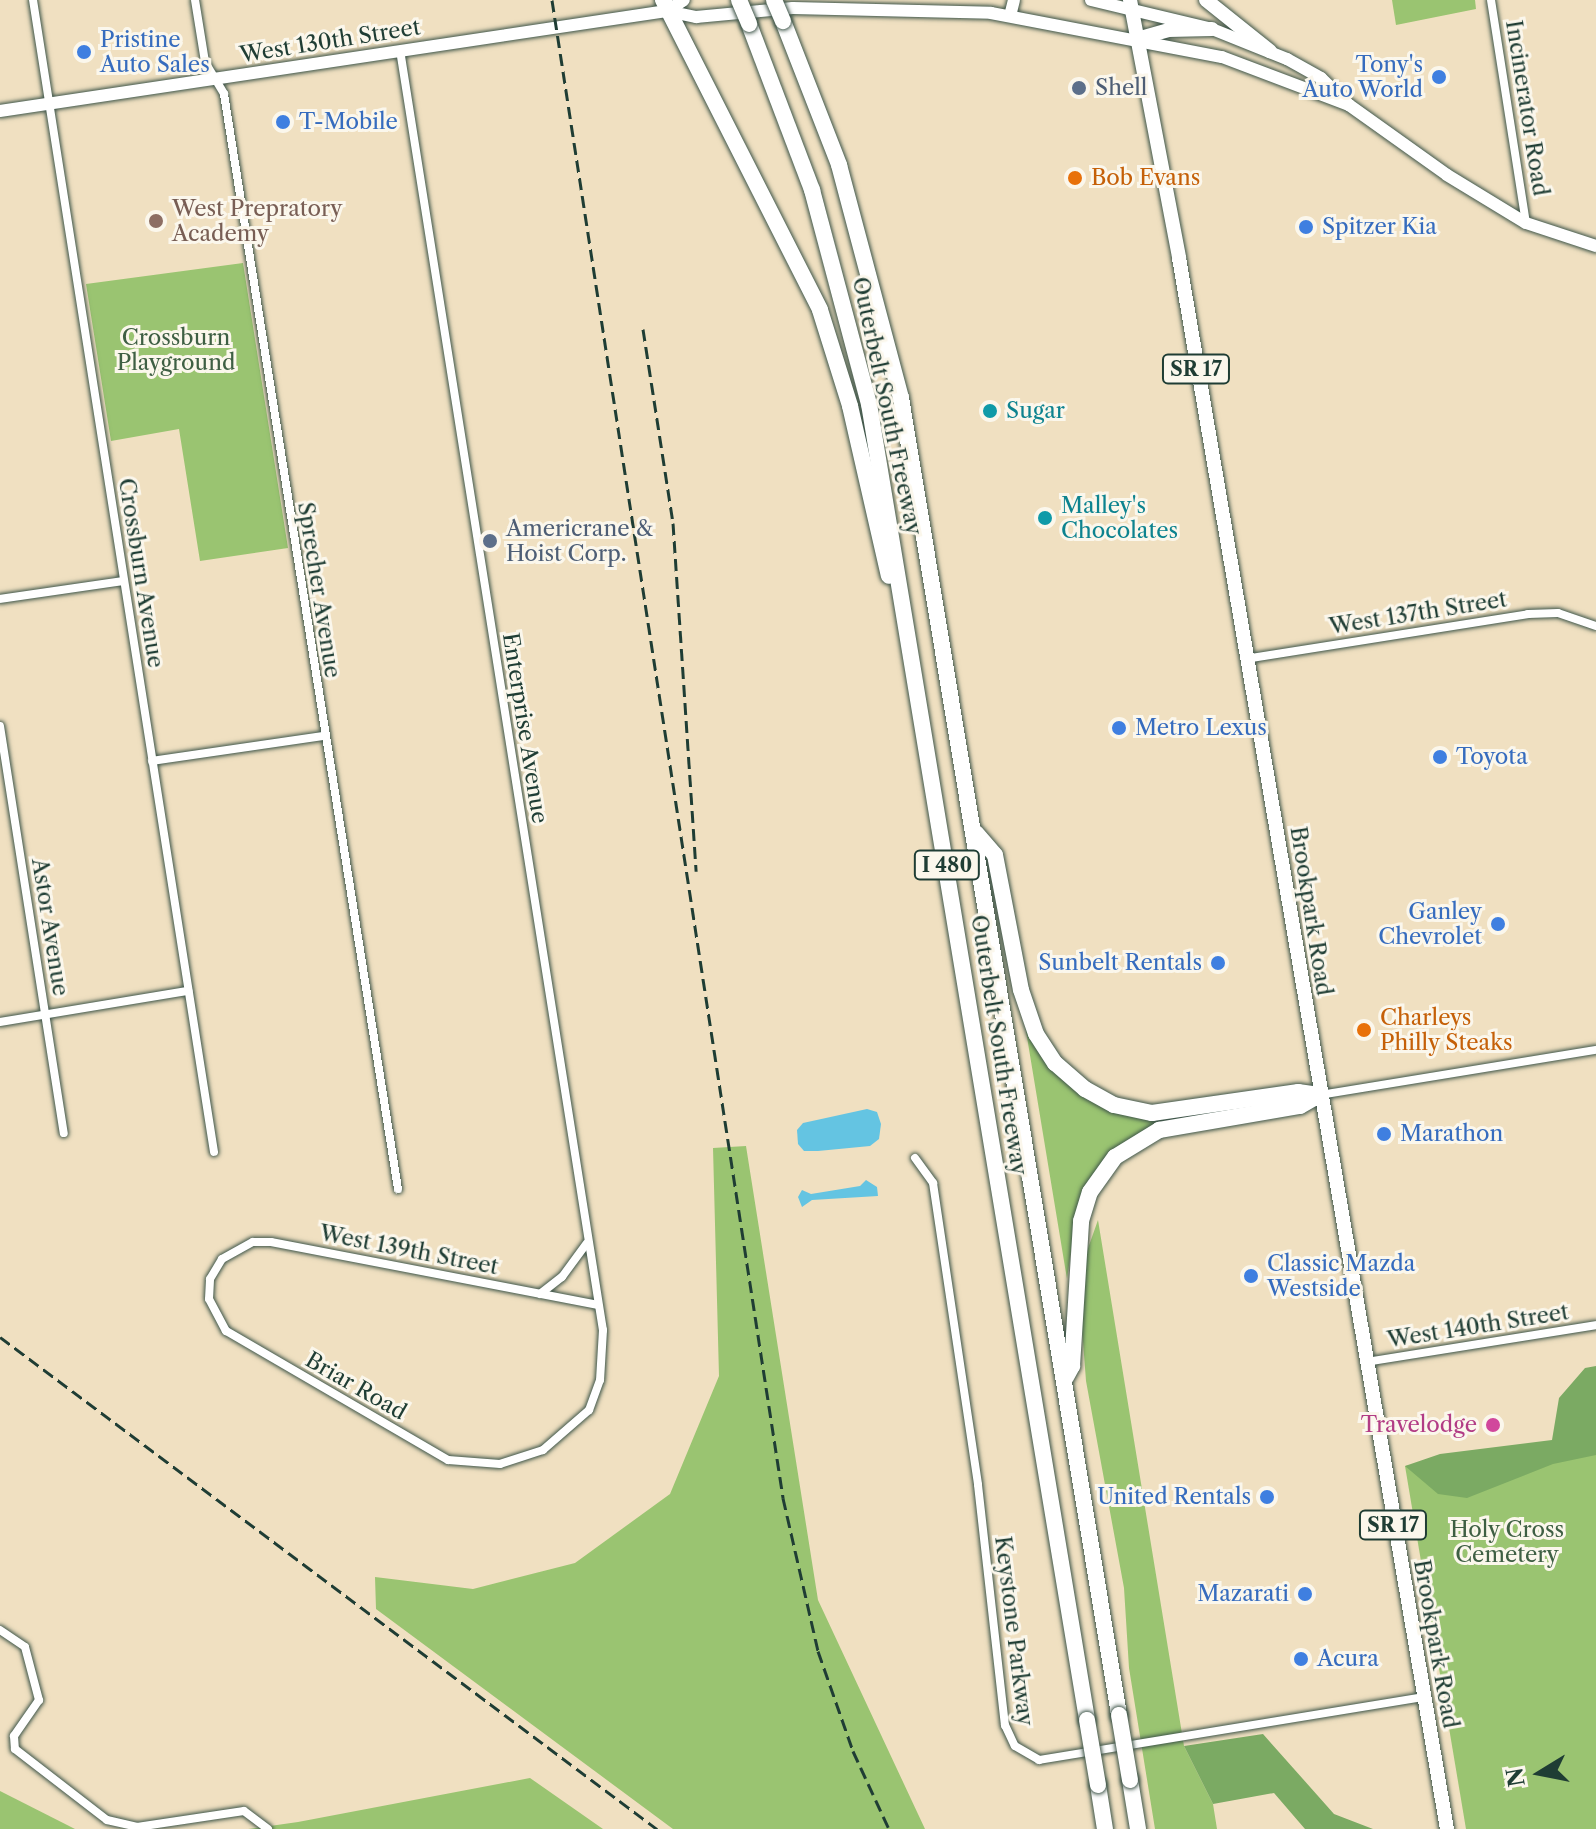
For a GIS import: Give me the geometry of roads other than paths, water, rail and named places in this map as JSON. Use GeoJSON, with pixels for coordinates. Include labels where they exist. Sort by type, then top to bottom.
{"type":"FeatureCollection","features":[{"type":"Feature","properties":{"kind":"highway","name":"Outerbelt South Freeway"},"geometry":{"type":"LineString","coordinates":[[739,0],[804,166],[856,346],[916,678],[1104,1826]]}},
{"type":"Feature","properties":{"kind":"highway","name":"Outerbelt South Freeway"},"geometry":{"type":"LineString","coordinates":[[774,0],[839,165],[889,345],[976,833],[1138,1829]]}},
{"type":"Feature","properties":{"kind":"highway"},"geometry":{"type":"LineString","coordinates":[[665,6],[820,310],[847,394],[916,678]]}},
{"type":"Feature","properties":{"kind":"highway"},"geometry":{"type":"LineString","coordinates":[[976,833],[995,855],[1028,1013],[1045,1050],[1068,1077],[1114,1105],[1152,1113],[1298,1092],[1319,1095]]}},
{"type":"Feature","properties":{"kind":"highway"},"geometry":{"type":"LineString","coordinates":[[1065,1378],[1072,1366],[1081,1221],[1090,1192],[1115,1157],[1159,1130],[1300,1106],[1319,1095]]}},
{"type":"Feature","properties":{"kind":"main road","name":"West 130th Street"},"geometry":{"type":"LineString","coordinates":[[0,111],[400,50],[665,6],[684,0]]}},
{"type":"Feature","properties":{"kind":"main road"},"geometry":{"type":"LineString","coordinates":[[1010,16],[1014,0]]}},
{"type":"Feature","properties":{"kind":"main road","name":"West 130th Street"},"geometry":{"type":"LineString","coordinates":[[1091,0],[1131,3],[1270,51],[1321,78],[1349,105],[1417,155],[1526,223],[1596,246]]}},
{"type":"Feature","properties":{"kind":"main road"},"geometry":{"type":"LineString","coordinates":[[1206,0],[1270,51]]}},
{"type":"Feature","properties":{"kind":"main road","name":"Brookpark Road"},"geometry":{"type":"LineString","coordinates":[[1131,3],[1179,258],[1319,1095],[1447,1829]]}},
{"type":"Feature","properties":{"kind":"main road","name":"West 130th Street"},"geometry":{"type":"LineString","coordinates":[[665,6],[696,17],[793,8],[963,5],[1222,57],[1349,105]]}},
{"type":"Feature","properties":{"kind":"main road"},"geometry":{"type":"LineString","coordinates":[[1137,39],[1168,30],[1212,29]]}},
{"type":"Feature","properties":{"kind":"main road"},"geometry":{"type":"LineString","coordinates":[[1222,57],[1233,36]]}},
{"type":"Feature","properties":{"kind":"street","name":"Crossburn Avenue"},"geometry":{"type":"LineString","coordinates":[[33,0],[214,1152]]}},
{"type":"Feature","properties":{"kind":"street","name":"Sprecher Avenue"},"geometry":{"type":"LineString","coordinates":[[195,0],[205,62],[224,94],[398,1189]]}},
{"type":"Feature","properties":{"kind":"street","name":"Incinerator Road"},"geometry":{"type":"LineString","coordinates":[[1491,0],[1526,223]]}},
{"type":"Feature","properties":{"kind":"street","name":"Enterprise Avenue"},"geometry":{"type":"LineString","coordinates":[[400,50],[597,1305],[603,1356],[589,1410]]}},
{"type":"Feature","properties":{"kind":"street"},"geometry":{"type":"LineString","coordinates":[[0,599],[123,581]]}},
{"type":"Feature","properties":{"kind":"street","name":"West 137th Street"},"geometry":{"type":"LineString","coordinates":[[1245,659],[1542,612],[1596,626]]}},
{"type":"Feature","properties":{"kind":"street","name":"Astor Avenue"},"geometry":{"type":"LineString","coordinates":[[0,726],[64,1133]]}},
{"type":"Feature","properties":{"kind":"street"},"geometry":{"type":"LineString","coordinates":[[152,761],[324,736]]}},
{"type":"Feature","properties":{"kind":"street"},"geometry":{"type":"LineString","coordinates":[[0,1022],[188,991]]}},
{"type":"Feature","properties":{"kind":"street"},"geometry":{"type":"LineString","coordinates":[[1319,1095],[1596,1050]]}},
{"type":"Feature","properties":{"kind":"street","name":"Keystone Parkway"},"geometry":{"type":"LineString","coordinates":[[915,1158],[933,1183],[978,1485],[1005,1725],[1015,1746],[1039,1760],[1422,1697]]}},
{"type":"Feature","properties":{"kind":"street","name":"Briar Road"},"geometry":{"type":"LineString","coordinates":[[271,1242],[253,1242],[222,1259],[210,1279],[215,1317],[226,1331],[448,1460],[500,1464],[524,1458],[568,1432],[589,1410]]}},
{"type":"Feature","properties":{"kind":"street","name":"West 139th Street"},"geometry":{"type":"LineString","coordinates":[[271,1242],[597,1305]]}},
{"type":"Feature","properties":{"kind":"street"},"geometry":{"type":"LineString","coordinates":[[540,1294],[562,1277],[587,1242]]}},
{"type":"Feature","properties":{"kind":"street","name":"West 140th Street"},"geometry":{"type":"LineString","coordinates":[[1365,1363],[1596,1325]]}},
{"type":"Feature","properties":{"kind":"street"},"geometry":{"type":"LineString","coordinates":[[0,1630],[25,1647],[39,1700],[14,1736],[15,1749],[107,1820],[137,1827],[244,1811],[268,1829]]}},
{"type":"Feature","properties":{"kind":"water"},"geometry":{"type":"Polygon","coordinates":[[[867,1109],[877,1112],[881,1124],[879,1139],[870,1146],[804,1151],[798,1144],[797,1130],[803,1123],[867,1109]]]}},
{"type":"Feature","properties":{"kind":"water"},"geometry":{"type":"Polygon","coordinates":[[[866,1180],[877,1187],[878,1196],[812,1200],[802,1207],[798,1197],[802,1190],[811,1194],[860,1186],[866,1180]]]}},
{"type":"Feature","properties":{"kind":"railway"},"geometry":{"type":"LineString","coordinates":[[552,0],[783,1498],[818,1651],[853,1751],[889,1829]]}},
{"type":"Feature","properties":{"kind":"railway"},"geometry":{"type":"LineString","coordinates":[[643,329],[673,523],[696,871]]}},
{"type":"Feature","properties":{"kind":"railway"},"geometry":{"type":"LineString","coordinates":[[0,1337],[657,1829]]}},
{"type":"Feature","properties":{"kind":"place","name":"Pristine Auto Sales"},"geometry":{"type":"Point","coordinates":[84,52]}},
{"type":"Feature","properties":{"kind":"place","name":"Tony's Auto World"},"geometry":{"type":"Point","coordinates":[1439,77]}},
{"type":"Feature","properties":{"kind":"place","name":"Shell"},"geometry":{"type":"Point","coordinates":[1079,88]}},
{"type":"Feature","properties":{"kind":"place","name":"T-Mobile"},"geometry":{"type":"Point","coordinates":[283,122]}},
{"type":"Feature","properties":{"kind":"place","name":"Bob Evans"},"geometry":{"type":"Point","coordinates":[1075,178]}},
{"type":"Feature","properties":{"kind":"place","name":"West Prepratory Academy"},"geometry":{"type":"Point","coordinates":[156,221]}},
{"type":"Feature","properties":{"kind":"place","name":"Spitzer Kia"},"geometry":{"type":"Point","coordinates":[1306,227]}},
{"type":"Feature","properties":{"kind":"place","name":"Sugar"},"geometry":{"type":"Point","coordinates":[990,411]}},
{"type":"Feature","properties":{"kind":"place","name":"Malley's Chocolates"},"geometry":{"type":"Point","coordinates":[1045,518]}},
{"type":"Feature","properties":{"kind":"place","name":"Americrane & Hoist Corp."},"geometry":{"type":"Point","coordinates":[490,541]}},
{"type":"Feature","properties":{"kind":"place","name":"Metro Lexus"},"geometry":{"type":"Point","coordinates":[1119,728]}},
{"type":"Feature","properties":{"kind":"place","name":"Toyota"},"geometry":{"type":"Point","coordinates":[1440,757]}},
{"type":"Feature","properties":{"kind":"place","name":"Ganley Chevrolet"},"geometry":{"type":"Point","coordinates":[1498,924]}},
{"type":"Feature","properties":{"kind":"place","name":"Sunbelt Rentals"},"geometry":{"type":"Point","coordinates":[1218,963]}},
{"type":"Feature","properties":{"kind":"place","name":"Charleys Philly Steaks"},"geometry":{"type":"Point","coordinates":[1364,1030]}},
{"type":"Feature","properties":{"kind":"place","name":"Marathon"},"geometry":{"type":"Point","coordinates":[1384,1134]}},
{"type":"Feature","properties":{"kind":"place","name":"Classic Mazda Westside"},"geometry":{"type":"Point","coordinates":[1251,1276]}},
{"type":"Feature","properties":{"kind":"place","name":"Travelodge"},"geometry":{"type":"Point","coordinates":[1493,1425]}},
{"type":"Feature","properties":{"kind":"place","name":"United Rentals"},"geometry":{"type":"Point","coordinates":[1267,1497]}},
{"type":"Feature","properties":{"kind":"place","name":"Mazarati"},"geometry":{"type":"Point","coordinates":[1305,1594]}},
{"type":"Feature","properties":{"kind":"place","name":"Acura"},"geometry":{"type":"Point","coordinates":[1301,1659]}},
{"type":"Feature","properties":{"kind":"park label","name":"Crossburn Playground"},"geometry":{"type":"Point","coordinates":[176,350]}},
{"type":"Feature","properties":{"kind":"park label","name":"Holy Cross Cemetery"},"geometry":{"type":"Point","coordinates":[1507,1542]}}]}
